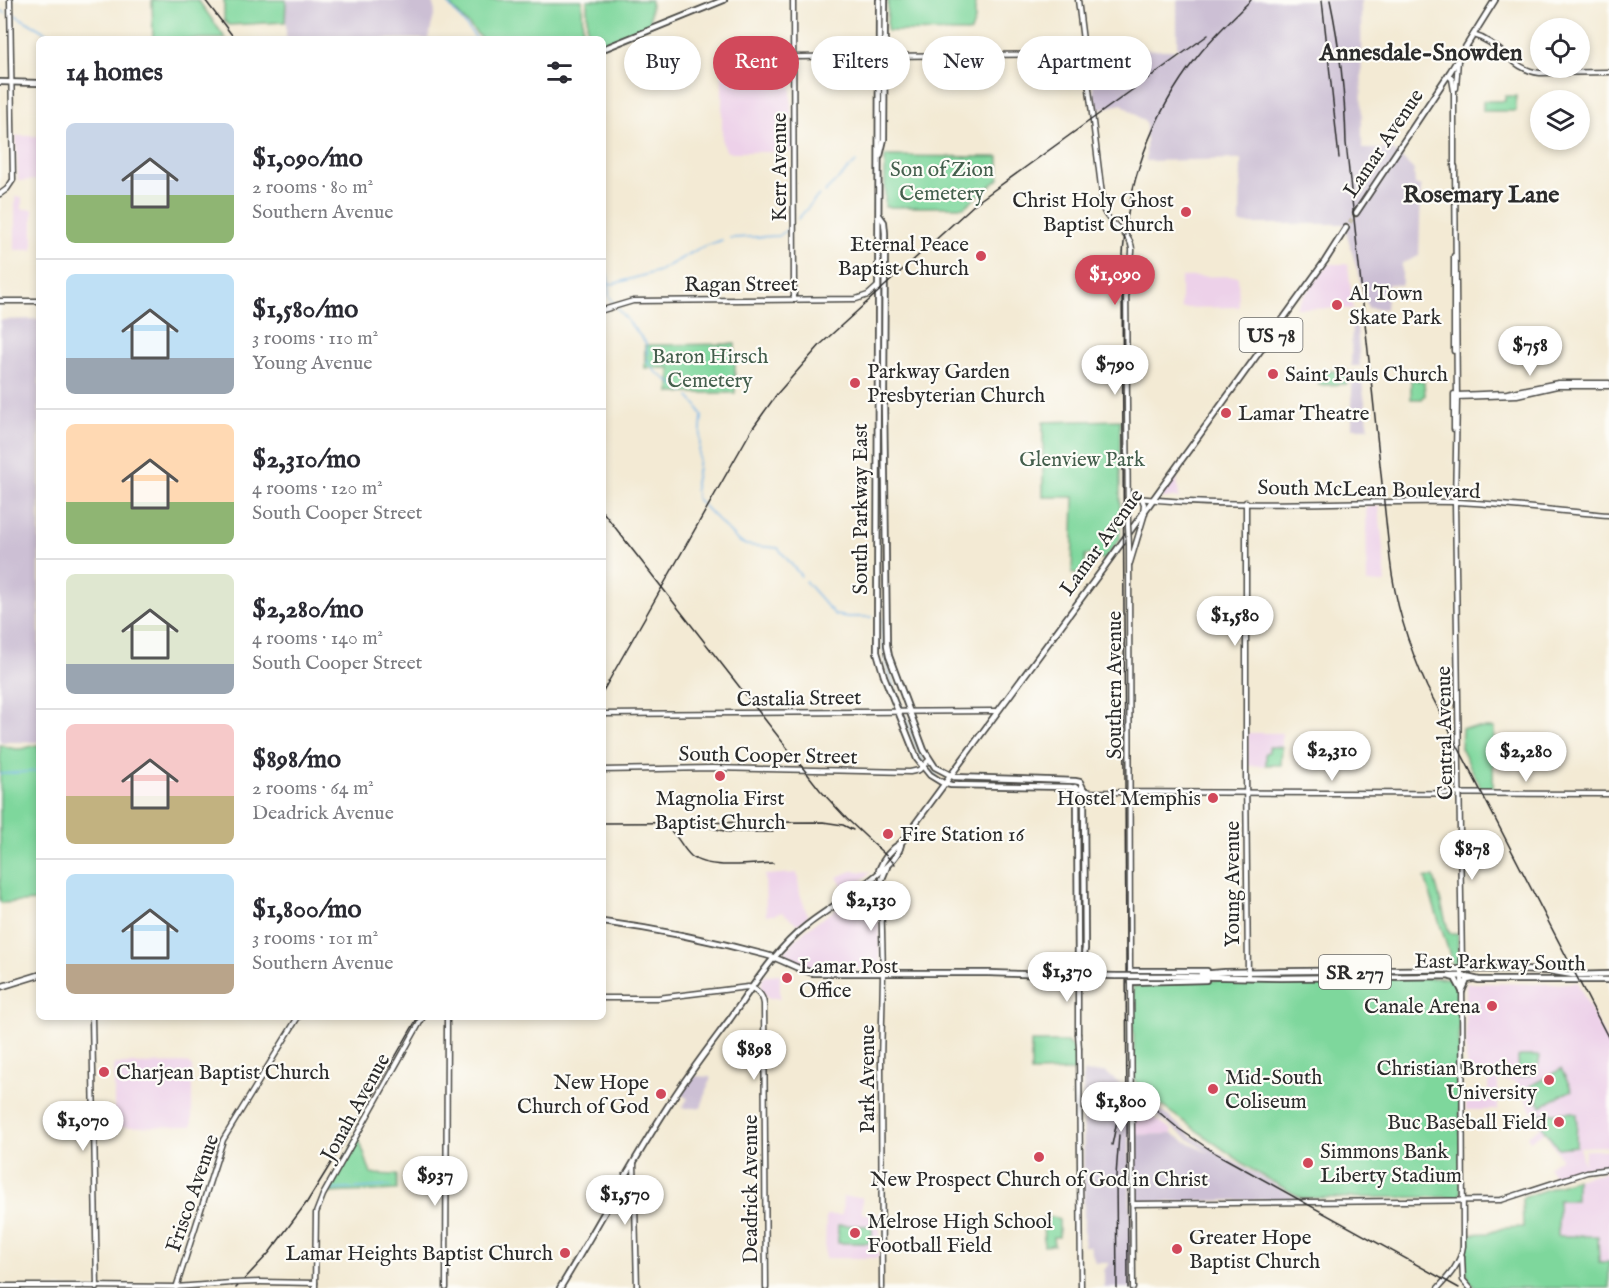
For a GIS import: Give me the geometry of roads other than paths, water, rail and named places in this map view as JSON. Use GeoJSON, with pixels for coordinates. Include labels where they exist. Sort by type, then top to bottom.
{"type":"FeatureCollection","features":[{"type":"Feature","properties":{"kind":"main road"},"geometry":{"type":"LineString","coordinates":[[0,195],[13,180],[10,0]]}},
{"type":"Feature","properties":{"kind":"main road"},"geometry":{"type":"LineString","coordinates":[[606,48],[724,0]]}},
{"type":"Feature","properties":{"kind":"main road","name":"Kerr Avenue"},"geometry":{"type":"LineString","coordinates":[[793,0],[794,36]]}},
{"type":"Feature","properties":{"kind":"main road","name":"South Parkway East"},"geometry":{"type":"LineString","coordinates":[[879,0],[881,36]]}},
{"type":"Feature","properties":{"kind":"main road","name":"South Parkway East"},"geometry":{"type":"LineString","coordinates":[[883,36],[885,0]]}},
{"type":"Feature","properties":{"kind":"main road","name":"Southern Avenue"},"geometry":{"type":"LineString","coordinates":[[1078,0],[1083,36]]}},
{"type":"Feature","properties":{"kind":"main road","name":"Lamar Avenue"},"geometry":{"type":"LineString","coordinates":[[1356,213],[1495,0]]}},
{"type":"Feature","properties":{"kind":"main road"},"geometry":{"type":"LineString","coordinates":[[1473,35],[1490,42],[1513,62],[1529,71],[1540,73],[1609,72]]}},
{"type":"Feature","properties":{"kind":"main road"},"geometry":{"type":"LineString","coordinates":[[910,56],[1017,55]]}},
{"type":"Feature","properties":{"kind":"main road","name":"Central Avenue"},"geometry":{"type":"LineString","coordinates":[[1454,91],[1459,58]]}},
{"type":"Feature","properties":{"kind":"main road","name":"Central Avenue"},"geometry":{"type":"LineString","coordinates":[[1448,75],[1452,79],[1454,91],[1455,167],[1455,502],[1462,969],[1463,1200],[1461,1255],[1463,1280],[1470,1288]]}},
{"type":"Feature","properties":{"kind":"main road"},"geometry":{"type":"LineString","coordinates":[[0,82],[36,83]]}},
{"type":"Feature","properties":{"kind":"main road","name":"Kerr Avenue"},"geometry":{"type":"LineString","coordinates":[[794,90],[794,299]]}},
{"type":"Feature","properties":{"kind":"main road","name":"South Parkway East"},"geometry":{"type":"LineString","coordinates":[[883,90],[884,141],[878,165],[877,652],[917,759],[922,767],[939,781]]}},
{"type":"Feature","properties":{"kind":"main road","name":"Southern Avenue"},"geometry":{"type":"LineString","coordinates":[[1089,90],[1104,211],[1109,221],[1127,237],[1132,248],[1126,283],[1133,1288]]}},
{"type":"Feature","properties":{"kind":"main road","name":"South Parkway East"},"geometry":{"type":"LineString","coordinates":[[879,215],[884,222],[885,233],[884,439],[887,645],[889,656],[929,760],[949,776]]}},
{"type":"Feature","properties":{"kind":"main road","name":"Lamar Avenue"},"geometry":{"type":"LineString","coordinates":[[879,870],[938,790],[939,781],[949,776],[1146,510],[1325,261],[1346,228]]}},
{"type":"Feature","properties":{"kind":"main road","name":"Ragan Street"},"geometry":{"type":"LineString","coordinates":[[606,310],[633,301],[856,299],[868,295],[878,286]]}},
{"type":"Feature","properties":{"kind":"main road"},"geometry":{"type":"LineString","coordinates":[[0,301],[36,301]]}},
{"type":"Feature","properties":{"kind":"main road"},"geometry":{"type":"LineString","coordinates":[[1456,396],[1506,395],[1557,386],[1607,384]]}},
{"type":"Feature","properties":{"kind":"main road","name":"South McLean Boulevard"},"geometry":{"type":"LineString","coordinates":[[1128,497],[1152,500],[1246,502],[1455,502],[1609,515]]}},
{"type":"Feature","properties":{"kind":"main road"},"geometry":{"type":"LineString","coordinates":[[1128,507],[1130,502],[1139,499],[1144,507],[1142,515]]}},
{"type":"Feature","properties":{"kind":"main road","name":"Young Avenue"},"geometry":{"type":"LineString","coordinates":[[1246,502],[1248,975]]}},
{"type":"Feature","properties":{"kind":"main road"},"geometry":{"type":"LineString","coordinates":[[1129,567],[1146,510]]}},
{"type":"Feature","properties":{"kind":"main road","name":"Castalia Street"},"geometry":{"type":"LineString","coordinates":[[606,714],[996,711]]}},
{"type":"Feature","properties":{"kind":"main road"},"geometry":{"type":"LineString","coordinates":[[922,767],[929,760]]}},
{"type":"Feature","properties":{"kind":"main road","name":"South Cooper Street"},"geometry":{"type":"LineString","coordinates":[[606,770],[712,768],[915,772],[922,767]]}},
{"type":"Feature","properties":{"kind":"main road"},"geometry":{"type":"LineString","coordinates":[[938,790],[942,772]]}},
{"type":"Feature","properties":{"kind":"main road"},"geometry":{"type":"LineString","coordinates":[[949,776],[1078,781]]}},
{"type":"Feature","properties":{"kind":"main road"},"geometry":{"type":"LineString","coordinates":[[939,781],[951,785],[1075,788],[1091,792],[1609,794]]}},
{"type":"Feature","properties":{"kind":"main road"},"geometry":{"type":"LineString","coordinates":[[1078,781],[1075,783],[1075,788],[1077,796],[1078,972],[1080,976]]}},
{"type":"Feature","properties":{"kind":"main road"},"geometry":{"type":"LineString","coordinates":[[1078,781],[1084,790],[1085,901],[1084,957],[1078,983],[1081,1288]]}},
{"type":"Feature","properties":{"kind":"main road","name":"Lamar Avenue"},"geometry":{"type":"LineString","coordinates":[[561,1288],[676,1093],[782,948],[808,924],[853,894],[889,862],[901,848],[901,843]]}},
{"type":"Feature","properties":{"kind":"main road"},"geometry":{"type":"LineString","coordinates":[[881,890],[889,862]]}},
{"type":"Feature","properties":{"kind":"main road","name":"Park Avenue"},"geometry":{"type":"LineString","coordinates":[[879,870],[883,974],[882,1288]]}},
{"type":"Feature","properties":{"kind":"main road"},"geometry":{"type":"LineString","coordinates":[[1078,901],[1085,901]]}},
{"type":"Feature","properties":{"kind":"main road"},"geometry":{"type":"LineString","coordinates":[[606,922],[765,954],[775,958]]}},
{"type":"Feature","properties":{"kind":"main road"},"geometry":{"type":"LineString","coordinates":[[765,954],[782,948]]}},
{"type":"Feature","properties":{"kind":"main road"},"geometry":{"type":"LineString","coordinates":[[765,954],[771,963]]}},
{"type":"Feature","properties":{"kind":"main road"},"geometry":{"type":"LineString","coordinates":[[1084,957],[1090,970],[1102,976]]}},
{"type":"Feature","properties":{"kind":"main road","name":"SR 277"},"geometry":{"type":"LineString","coordinates":[[775,958],[799,970],[813,973],[989,973],[1080,976]]}},
{"type":"Feature","properties":{"kind":"main road","name":"East Parkway South"},"geometry":{"type":"LineString","coordinates":[[1080,976],[1228,978],[1248,975],[1462,969],[1549,971],[1573,975],[1609,974]]}},
{"type":"Feature","properties":{"kind":"main road"},"geometry":{"type":"LineString","coordinates":[[1130,971],[1224,972]]}},
{"type":"Feature","properties":{"kind":"main road","name":"East Parkway South"},"geometry":{"type":"LineString","coordinates":[[1173,976],[1224,972],[1248,975],[1462,976],[1473,979],[1609,980]]}},
{"type":"Feature","properties":{"kind":"main road"},"geometry":{"type":"LineString","coordinates":[[0,987],[36,976]]}},
{"type":"Feature","properties":{"kind":"main road"},"geometry":{"type":"LineString","coordinates":[[1449,976],[1455,978],[1462,991]]}},
{"type":"Feature","properties":{"kind":"main road"},"geometry":{"type":"LineString","coordinates":[[1131,982],[1228,978]]}},
{"type":"Feature","properties":{"kind":"main road"},"geometry":{"type":"LineString","coordinates":[[1462,991],[1467,980],[1473,979]]}},
{"type":"Feature","properties":{"kind":"main road"},"geometry":{"type":"LineString","coordinates":[[606,998],[658,998],[752,988]]}},
{"type":"Feature","properties":{"kind":"main road","name":"Deadrick Avenue"},"geometry":{"type":"LineString","coordinates":[[752,988],[761,995],[764,1004],[766,1288]]}},
{"type":"Feature","properties":{"kind":"main road"},"geometry":{"type":"LineString","coordinates":[[92,1020],[97,1287]]}},
{"type":"Feature","properties":{"kind":"main road","name":"Frisco Avenue"},"geometry":{"type":"LineString","coordinates":[[176,1288],[223,1140],[296,1020]]}},
{"type":"Feature","properties":{"kind":"main road","name":"Jonah Avenue"},"geometry":{"type":"LineString","coordinates":[[315,1286],[316,1214],[323,1195],[421,1020]]}},
{"type":"Feature","properties":{"kind":"main road"},"geometry":{"type":"LineString","coordinates":[[446,1288],[447,1020]]}},
{"type":"Feature","properties":{"kind":"main road"},"geometry":{"type":"LineString","coordinates":[[634,1162],[637,1288]]}},
{"type":"Feature","properties":{"kind":"main road"},"geometry":{"type":"LineString","coordinates":[[1132,1204],[1501,1200],[1587,1172],[1609,1169]]}},
{"type":"Feature","properties":{"kind":"main road"},"geometry":{"type":"LineString","coordinates":[[1438,1288],[1455,1267],[1461,1255]]}},
{"type":"Feature","properties":{"kind":"main road"},"geometry":{"type":"LineString","coordinates":[[0,1286],[176,1288],[260,1282],[315,1286]]}},
{"type":"Feature","properties":{"kind":"waterway"},"geometry":{"type":"LineString","coordinates":[[445,0],[475,36]]}},
{"type":"Feature","properties":{"kind":"waterway"},"geometry":{"type":"LineString","coordinates":[[0,10],[6,13]]}},
{"type":"Feature","properties":{"kind":"waterway"},"geometry":{"type":"LineString","coordinates":[[15,15],[52,36]]}},
{"type":"Feature","properties":{"kind":"waterway"},"geometry":{"type":"LineString","coordinates":[[825,192],[856,162]]}},
{"type":"Feature","properties":{"kind":"waterway"},"geometry":{"type":"LineString","coordinates":[[798,219],[819,195]]}},
{"type":"Feature","properties":{"kind":"waterway"},"geometry":{"type":"LineString","coordinates":[[730,238],[779,236],[789,228]]}},
{"type":"Feature","properties":{"kind":"waterway"},"geometry":{"type":"LineString","coordinates":[[606,270],[609,283],[613,284],[659,271],[700,248],[722,240]]}},
{"type":"Feature","properties":{"kind":"waterway"},"geometry":{"type":"LineString","coordinates":[[609,283],[609,295],[614,304]]}},
{"type":"Feature","properties":{"kind":"waterway"},"geometry":{"type":"LineString","coordinates":[[617,308],[646,343],[648,363],[655,371],[685,393]]}},
{"type":"Feature","properties":{"kind":"waterway"},"geometry":{"type":"LineString","coordinates":[[689,397],[702,416],[695,483],[696,498],[738,541],[746,545],[778,548],[801,576]]}},
{"type":"Feature","properties":{"kind":"waterway"},"geometry":{"type":"LineString","coordinates":[[805,581],[835,615],[872,617]]}},
{"type":"Feature","properties":{"kind":"waterway"},"geometry":{"type":"LineString","coordinates":[[880,618],[887,665],[902,709]]}},
{"type":"Feature","properties":{"kind":"waterway"},"geometry":{"type":"LineString","coordinates":[[904,714],[923,762]]}},
{"type":"Feature","properties":{"kind":"waterway"},"geometry":{"type":"LineString","coordinates":[[926,766],[937,776]]}},
{"type":"Feature","properties":{"kind":"waterway"},"geometry":{"type":"LineString","coordinates":[[0,774],[36,771]]}},
{"type":"Feature","properties":{"kind":"waterway"},"geometry":{"type":"LineString","coordinates":[[330,1190],[391,1186]]}},
{"type":"Feature","properties":{"kind":"tunnel"},"geometry":{"type":"LineString","coordinates":[[1346,228],[1356,213]]}},
{"type":"Feature","properties":{"kind":"railway"},"geometry":{"type":"LineString","coordinates":[[205,0],[233,36]]}},
{"type":"Feature","properties":{"kind":"railway"},"geometry":{"type":"LineString","coordinates":[[1128,1288],[1123,249],[1127,219],[1141,162],[1164,108],[1179,82],[1203,49],[1251,0]]}},
{"type":"Feature","properties":{"kind":"railway"},"geometry":{"type":"LineString","coordinates":[[1322,0],[1339,158]]}},
{"type":"Feature","properties":{"kind":"railway"},"geometry":{"type":"LineString","coordinates":[[1330,0],[1341,71],[1346,143],[1390,559],[1399,608],[1408,640],[1427,687],[1609,1039]]}},
{"type":"Feature","properties":{"kind":"railway"},"geometry":{"type":"LineString","coordinates":[[606,686],[752,429],[777,394],[821,344],[976,203],[1208,35]]}},
{"type":"Feature","properties":{"kind":"railway"},"geometry":{"type":"LineString","coordinates":[[606,516],[820,790],[895,864]]}},
{"type":"Feature","properties":{"kind":"railway"},"geometry":{"type":"LineString","coordinates":[[606,823],[823,822],[843,825],[853,830]]}},
{"type":"Feature","properties":{"kind":"railway"},"geometry":{"type":"LineString","coordinates":[[658,825],[670,831],[691,856],[698,860],[718,865],[773,863]]}},
{"type":"Feature","properties":{"kind":"railway"},"geometry":{"type":"LineString","coordinates":[[708,827],[728,832],[773,832]]}},
{"type":"Feature","properties":{"kind":"railway"},"geometry":{"type":"LineString","coordinates":[[236,1288],[269,1253],[307,1202],[416,1020]]}},
{"type":"Feature","properties":{"kind":"railway"},"geometry":{"type":"LineString","coordinates":[[1136,1093],[1179,1129],[1215,1153],[1459,1288]]}},
{"type":"Feature","properties":{"kind":"railway"},"geometry":{"type":"LineString","coordinates":[[1112,1145],[1120,1106]]}},
{"type":"Feature","properties":{"kind":"railway"},"geometry":{"type":"LineString","coordinates":[[1117,1288],[1116,1176],[1119,1135]]}},
{"type":"Feature","properties":{"kind":"place","name":"Christ Holy Ghost Baptist Church"},"geometry":{"type":"Point","coordinates":[1186,212]}},
{"type":"Feature","properties":{"kind":"place","name":"Eternal Peace Baptist Church"},"geometry":{"type":"Point","coordinates":[981,256]}},
{"type":"Feature","properties":{"kind":"place","name":"Al Town Skate Park"},"geometry":{"type":"Point","coordinates":[1337,305]}},
{"type":"Feature","properties":{"kind":"place","name":"Saint Pauls Church"},"geometry":{"type":"Point","coordinates":[1273,374]}},
{"type":"Feature","properties":{"kind":"place","name":"Parkway Garden Presbyterian Church"},"geometry":{"type":"Point","coordinates":[855,383]}},
{"type":"Feature","properties":{"kind":"place","name":"Lamar Theatre"},"geometry":{"type":"Point","coordinates":[1226,413]}},
{"type":"Feature","properties":{"kind":"place","name":"Magnolia First Baptist Church"},"geometry":{"type":"Point","coordinates":[720,776]}},
{"type":"Feature","properties":{"kind":"place","name":"Hostel Memphis"},"geometry":{"type":"Point","coordinates":[1213,798]}},
{"type":"Feature","properties":{"kind":"place","name":"Fire Station 16"},"geometry":{"type":"Point","coordinates":[888,834]}},
{"type":"Feature","properties":{"kind":"place","name":"Lamar Post Office"},"geometry":{"type":"Point","coordinates":[787,978]}},
{"type":"Feature","properties":{"kind":"place","name":"Canale Arena"},"geometry":{"type":"Point","coordinates":[1492,1006]}},
{"type":"Feature","properties":{"kind":"place","name":"Charjean Baptist Church"},"geometry":{"type":"Point","coordinates":[104,1072]}},
{"type":"Feature","properties":{"kind":"place","name":"Christian Brothers University"},"geometry":{"type":"Point","coordinates":[1549,1080]}},
{"type":"Feature","properties":{"kind":"place","name":"Mid-South Coliseum"},"geometry":{"type":"Point","coordinates":[1213,1089]}},
{"type":"Feature","properties":{"kind":"place","name":"New Hope Church of God"},"geometry":{"type":"Point","coordinates":[661,1094]}},
{"type":"Feature","properties":{"kind":"place","name":"Buc Baseball Field"},"geometry":{"type":"Point","coordinates":[1559,1122]}},
{"type":"Feature","properties":{"kind":"place","name":"New Prospect Church of God in Christ"},"geometry":{"type":"Point","coordinates":[1039,1157]}},
{"type":"Feature","properties":{"kind":"place","name":"Simmons Bank Liberty Stadium"},"geometry":{"type":"Point","coordinates":[1308,1163]}},
{"type":"Feature","properties":{"kind":"place","name":"Melrose High School Football Field"},"geometry":{"type":"Point","coordinates":[855,1233]}},
{"type":"Feature","properties":{"kind":"place","name":"Greater Hope Baptist Church"},"geometry":{"type":"Point","coordinates":[1177,1249]}},
{"type":"Feature","properties":{"kind":"place","name":"Lamar Heights Baptist Church"},"geometry":{"type":"Point","coordinates":[565,1253]}},
{"type":"Feature","properties":{"kind":"district","name":"Annesdale-Snowden"},"geometry":{"type":"Point","coordinates":[1421,52]}},
{"type":"Feature","properties":{"kind":"district","name":"Rosemary Lane"},"geometry":{"type":"Point","coordinates":[1481,194]}},
{"type":"Feature","properties":{"kind":"park label","name":"Son of Zion Cemetery"},"geometry":{"type":"Point","coordinates":[942,181]}},
{"type":"Feature","properties":{"kind":"park label","name":"Baron Hirsch Cemetery"},"geometry":{"type":"Point","coordinates":[710,368]}},
{"type":"Feature","properties":{"kind":"park label","name":"Glenview Park"},"geometry":{"type":"Point","coordinates":[1082,459]}}]}
